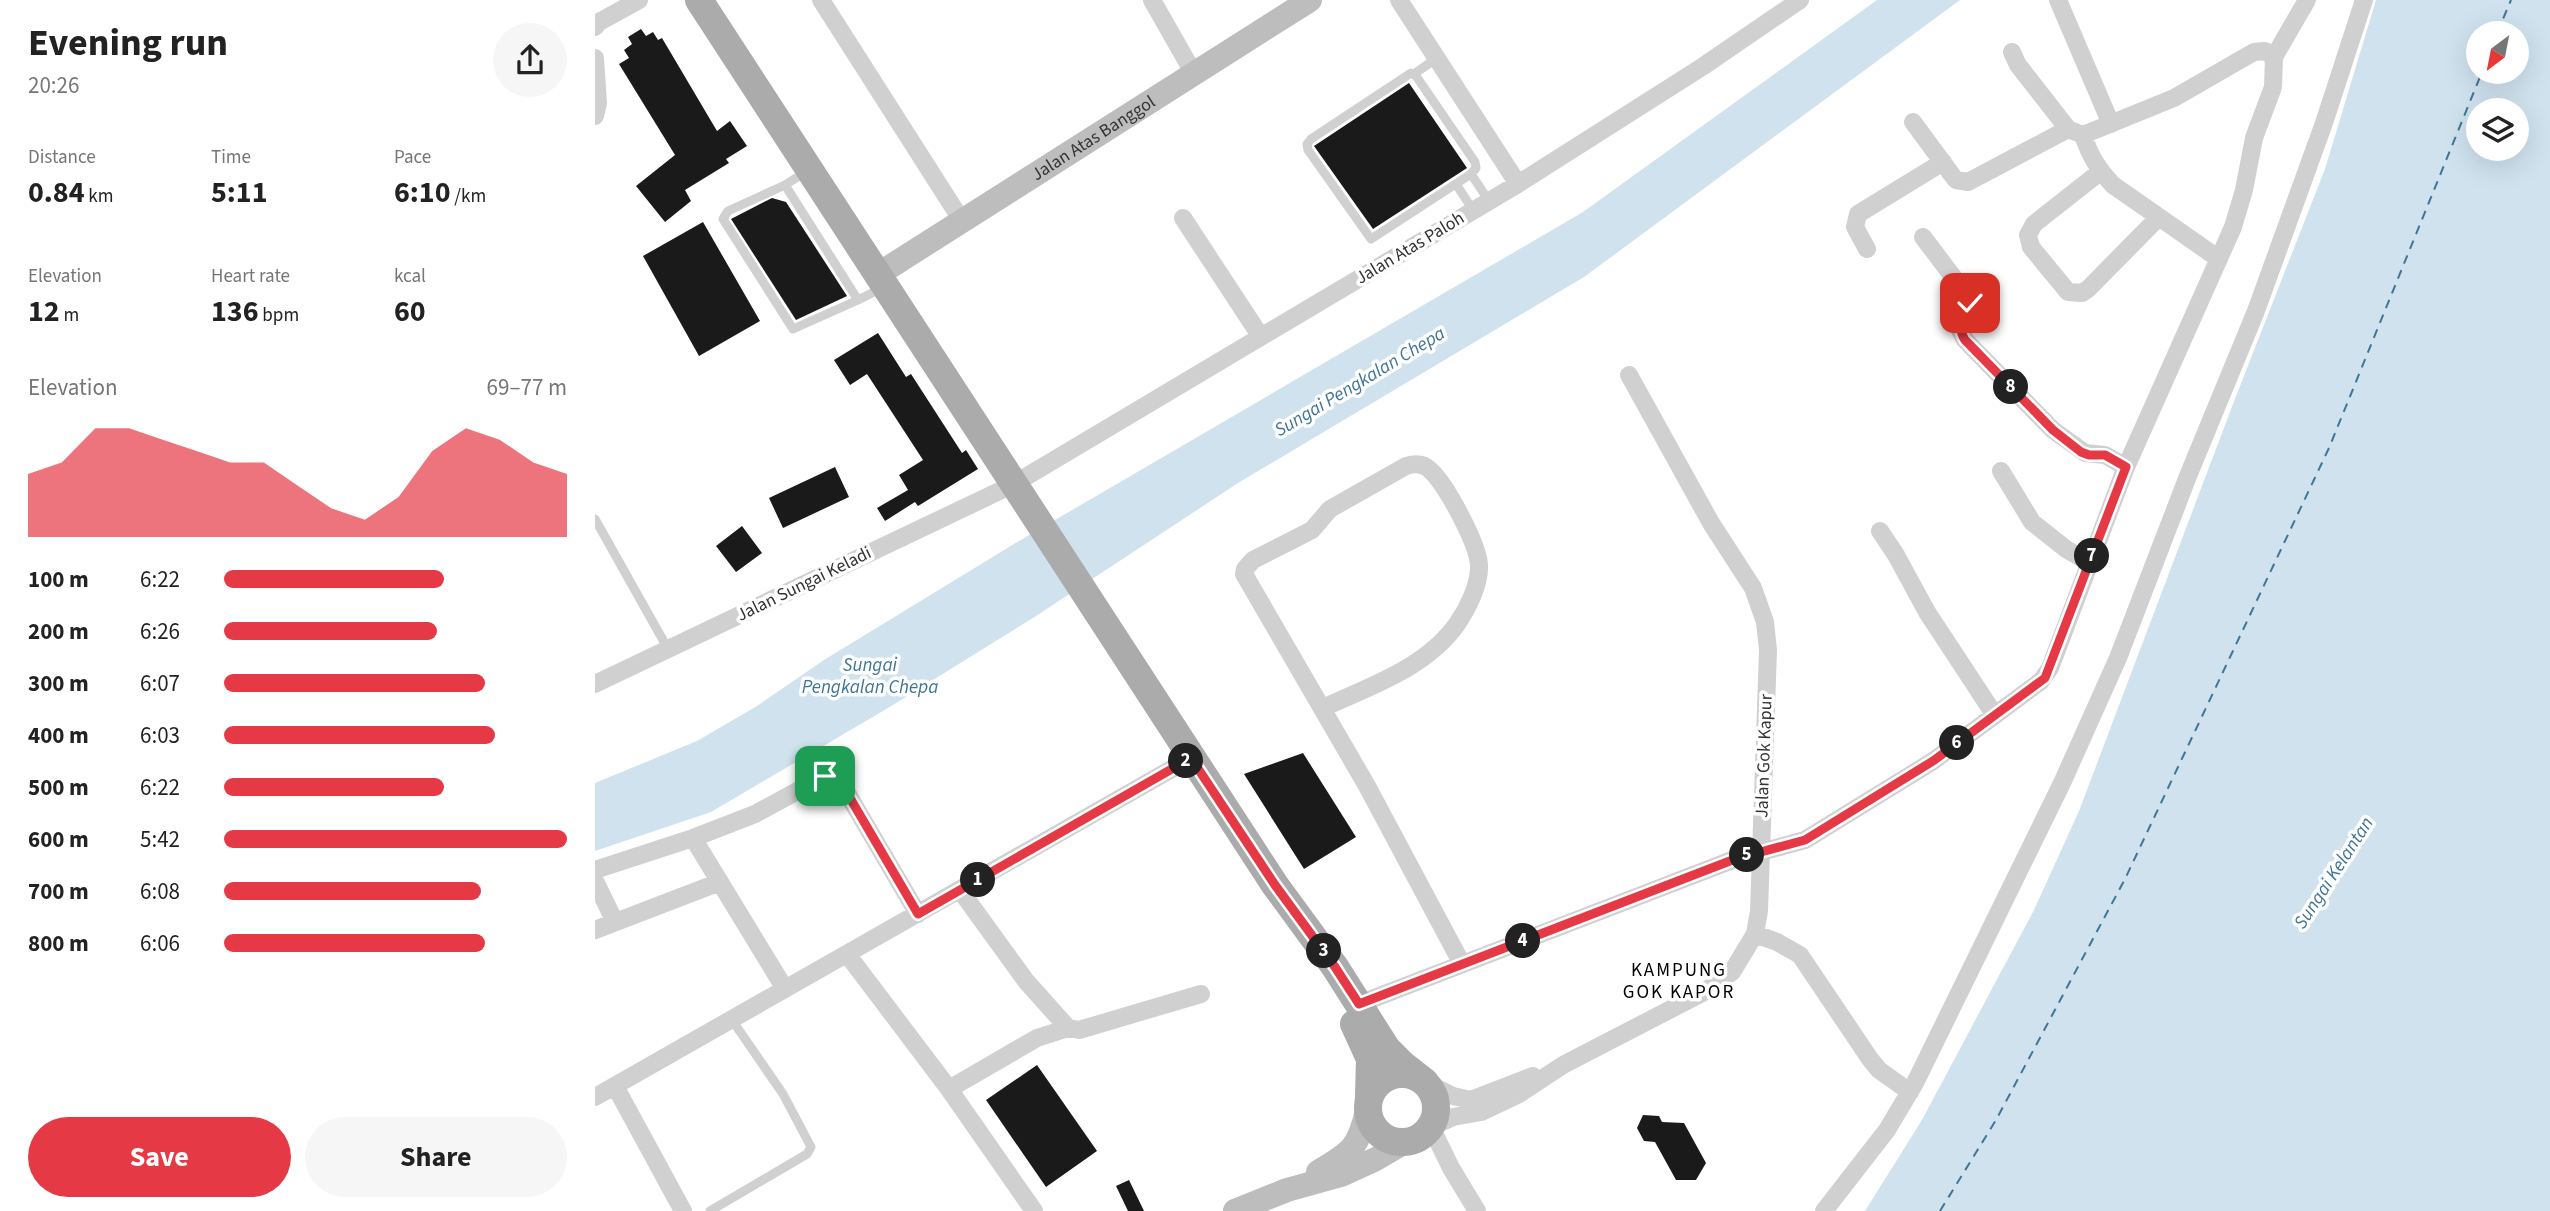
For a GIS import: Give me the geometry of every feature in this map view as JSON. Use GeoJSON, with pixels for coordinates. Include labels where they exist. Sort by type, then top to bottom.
{"type":"FeatureCollection","features":[{"type":"Feature","properties":{"kind":"main road"},"geometry":{"type":"LineString","coordinates":[[699,0],[1275,885],[1335,967],[1387,1049],[1431,1089],[1437,1108],[1431,1127],[1424,1135],[1341,1175],[1287,1190],[1235,1211]]}},
{"type":"Feature","properties":{"kind":"main road","name":"Jalan Atas Banggol"},"geometry":{"type":"LineString","coordinates":[[881,281],[962,221],[1310,0]]}},
{"type":"Feature","properties":{"kind":"main road"},"geometry":{"type":"LineString","coordinates":[[1275,885],[1363,1041],[1372,1067],[1362,1134],[1350,1151],[1287,1190]]}},
{"type":"Feature","properties":{"kind":"main road"},"geometry":{"type":"LineString","coordinates":[[1405,1142],[1384,1137],[1376,1130],[1368,1104],[1374,1087],[1393,1074],[1415,1076],[1425,1082]]}},
{"type":"Feature","properties":{"kind":"street"},"geometry":{"type":"LineString","coordinates":[[595,27],[599,22],[639,0]]}},
{"type":"Feature","properties":{"kind":"street"},"geometry":{"type":"LineString","coordinates":[[821,0],[962,221]]}},
{"type":"Feature","properties":{"kind":"street"},"geometry":{"type":"LineString","coordinates":[[1152,0],[1194,74]]}},
{"type":"Feature","properties":{"kind":"street"},"geometry":{"type":"LineString","coordinates":[[1399,0],[1518,184]]}},
{"type":"Feature","properties":{"kind":"street","name":"Jalan Atas Paloh"},"geometry":{"type":"LineString","coordinates":[[1019,495],[1261,337],[1518,184],[1702,67],[1800,0]]}},
{"type":"Feature","properties":{"kind":"street"},"geometry":{"type":"LineString","coordinates":[[2058,0],[2111,124]]}},
{"type":"Feature","properties":{"kind":"street"},"geometry":{"type":"LineString","coordinates":[[1359,1004],[1735,859],[1791,846],[1805,840],[1933,761],[2045,678],[2126,467],[2219,259],[2244,190],[2254,138],[2273,87],[2274,57],[2307,0]]}},
{"type":"Feature","properties":{"kind":"street"},"geometry":{"type":"LineString","coordinates":[[1824,1211],[1887,1130],[1910,1092],[2062,783],[2118,657],[2256,311],[2324,123],[2364,0]]}},
{"type":"Feature","properties":{"kind":"street"},"geometry":{"type":"LineString","coordinates":[[1913,122],[1956,180],[1968,182],[2076,132],[2111,124],[2174,98],[2253,52],[2265,51],[2274,57]]}},
{"type":"Feature","properties":{"kind":"street"},"geometry":{"type":"LineString","coordinates":[[2012,52],[2018,65],[2076,132],[2100,172],[2219,259]]}},
{"type":"Feature","properties":{"kind":"street"},"geometry":{"type":"LineString","coordinates":[[595,58],[598,103],[595,116]]}},
{"type":"Feature","properties":{"kind":"street"},"geometry":{"type":"LineString","coordinates":[[1867,249],[1855,227],[1858,214],[1943,163]]}},
{"type":"Feature","properties":{"kind":"street"},"geometry":{"type":"LineString","coordinates":[[2100,172],[2034,224],[2028,235],[2031,247],[2068,292],[2082,293],[2088,289],[2159,216]]}},
{"type":"Feature","properties":{"kind":"street"},"geometry":{"type":"LineString","coordinates":[[1183,218],[1261,337]]}},
{"type":"Feature","properties":{"kind":"street"},"geometry":{"type":"LineString","coordinates":[[1923,237],[1969,298],[1969,308],[1960,330],[1965,340],[2053,430],[2081,452],[2105,455],[2126,467]]}},
{"type":"Feature","properties":{"kind":"street","name":"Jalan Gok Kapur"},"geometry":{"type":"LineString","coordinates":[[1431,1127],[1453,1117],[1481,1112],[1519,1094],[1563,1065],[1704,992],[1732,972],[1755,934],[1759,911],[1768,650],[1765,622],[1753,588],[1711,523],[1629,375]]}},
{"type":"Feature","properties":{"kind":"street"},"geometry":{"type":"LineString","coordinates":[[1323,708],[1425,657],[1457,623],[1477,584],[1479,565],[1465,524],[1438,479],[1422,465],[1414,463],[1406,466],[1330,509],[1312,530],[1253,560],[1245,569],[1245,580],[1323,708],[1462,964]]}},
{"type":"Feature","properties":{"kind":"street"},"geometry":{"type":"LineString","coordinates":[[2001,471],[2032,522],[2066,549],[2090,563]]}},
{"type":"Feature","properties":{"kind":"street","name":"Jalan Sungai Keladi"},"geometry":{"type":"LineString","coordinates":[[595,684],[668,649],[1019,495]]}},
{"type":"Feature","properties":{"kind":"street"},"geometry":{"type":"LineString","coordinates":[[1880,531],[1927,612],[1994,714]]}},
{"type":"Feature","properties":{"kind":"street"},"geometry":{"type":"LineString","coordinates":[[595,1097],[1191,758]]}},
{"type":"Feature","properties":{"kind":"street"},"geometry":{"type":"LineString","coordinates":[[595,870],[693,838],[755,814],[825,776],[833,776],[840,781],[918,914]]}},
{"type":"Feature","properties":{"kind":"street"},"geometry":{"type":"LineString","coordinates":[[693,838],[785,989]]}},
{"type":"Feature","properties":{"kind":"street"},"geometry":{"type":"LineString","coordinates":[[595,881],[615,922]]}},
{"type":"Feature","properties":{"kind":"street"},"geometry":{"type":"LineString","coordinates":[[595,930],[720,882]]}},
{"type":"Feature","properties":{"kind":"street"},"geometry":{"type":"LineString","coordinates":[[960,890],[1026,981],[1068,1028]]}},
{"type":"Feature","properties":{"kind":"street"},"geometry":{"type":"LineString","coordinates":[[1755,934],[1800,955],[1870,1059],[1879,1070],[1910,1092]]}},
{"type":"Feature","properties":{"kind":"street"},"geometry":{"type":"LineString","coordinates":[[847,954],[949,1089],[1034,1211]]}},
{"type":"Feature","properties":{"kind":"street"},"geometry":{"type":"LineString","coordinates":[[949,1089],[1037,1038],[1068,1028],[1079,1030],[1201,994]]}},
{"type":"Feature","properties":{"kind":"street","name":"Jalan Gok Kapur"},"geometry":{"type":"LineString","coordinates":[[1425,1082],[1453,1096],[1471,1100],[1563,1065]]}},
{"type":"Feature","properties":{"kind":"street"},"geometry":{"type":"LineString","coordinates":[[615,1086],[683,1211]]}},
{"type":"Feature","properties":{"kind":"street"},"geometry":{"type":"LineString","coordinates":[[1431,1127],[1451,1168],[1477,1211]]}},
{"type":"Feature","properties":{"kind":"lane"},"geometry":{"type":"LineString","coordinates":[[1414,74],[1475,162],[1476,168],[1471,174],[1371,239],[1307,147],[1311,139],[1407,74],[1414,74],[1437,58]]}},
{"type":"Feature","properties":{"kind":"lane"},"geometry":{"type":"LineString","coordinates":[[809,170],[785,185],[728,211],[723,219],[793,329],[858,300],[881,281]]}},
{"type":"Feature","properties":{"kind":"lane"},"geometry":{"type":"LineString","coordinates":[[1471,174],[1481,206]]}},
{"type":"Feature","properties":{"kind":"lane"},"geometry":{"type":"LineString","coordinates":[[1456,184],[1481,206]]}},
{"type":"Feature","properties":{"kind":"lane"},"geometry":{"type":"LineString","coordinates":[[785,185],[858,300]]}},
{"type":"Feature","properties":{"kind":"lane"},"geometry":{"type":"LineString","coordinates":[[595,519],[668,649]]}},
{"type":"Feature","properties":{"kind":"lane"},"geometry":{"type":"LineString","coordinates":[[710,1211],[807,1154],[811,1147],[783,1094],[731,1020]]}},
{"type":"Feature","properties":{"kind":"water","name":"Sungai Pengkalan Chepa"},"geometry":{"type":"Polygon","coordinates":[[[1877,0],[1960,0],[1584,277],[1238,483],[1036,616],[888,708],[711,812],[595,851],[595,783],[697,741],[1019,541],[1583,212],[1877,0]]]}},
{"type":"Feature","properties":{"kind":"water","name":"Sungai Kelantan"},"geometry":{"type":"Polygon","coordinates":[[[2376,0],[2550,0],[2550,1211],[1865,1211],[1922,1120],[2034,910],[2079,811],[2325,169],[2376,0]]]}},
{"type":"Feature","properties":{"kind":"building"},"geometry":{"type":"Polygon","coordinates":[[[641,29],[646,36],[653,32],[658,40],[662,38],[717,131],[730,121],[747,146],[726,159],[729,163],[685,190],[691,201],[665,222],[636,186],[675,155],[619,64],[629,58],[624,50],[632,44],[628,37],[641,29]]]}},
{"type":"Feature","properties":{"kind":"building"},"geometry":{"type":"Polygon","coordinates":[[[1409,83],[1467,168],[1373,229],[1314,146],[1409,83]]]}},
{"type":"Feature","properties":{"kind":"building"},"geometry":{"type":"Polygon","coordinates":[[[772,198],[786,202],[847,296],[796,320],[731,219],[772,198]]]}},
{"type":"Feature","properties":{"kind":"building"},"geometry":{"type":"Polygon","coordinates":[[[703,222],[760,321],[699,356],[643,256],[703,222]]]}},
{"type":"Feature","properties":{"kind":"building"},"geometry":{"type":"Polygon","coordinates":[[[878,333],[906,377],[911,374],[962,453],[966,450],[978,469],[918,506],[915,502],[885,521],[877,508],[908,490],[899,475],[923,460],[867,374],[850,385],[834,360],[878,333]]]}},
{"type":"Feature","properties":{"kind":"building"},"geometry":{"type":"Polygon","coordinates":[[[835,467],[849,497],[783,528],[769,498],[835,467]]]}},
{"type":"Feature","properties":{"kind":"building"},"geometry":{"type":"Polygon","coordinates":[[[742,526],[762,553],[736,572],[716,546],[742,526]]]}},
{"type":"Feature","properties":{"kind":"building"},"geometry":{"type":"Polygon","coordinates":[[[1303,753],[1356,837],[1304,869],[1244,774],[1303,753]]]}},
{"type":"Feature","properties":{"kind":"building"},"geometry":{"type":"Polygon","coordinates":[[[1037,1065],[1097,1151],[1046,1187],[986,1100],[1037,1065]]]}},
{"type":"Feature","properties":{"kind":"building"},"geometry":{"type":"Polygon","coordinates":[[[1643,1115],[1659,1116],[1662,1122],[1684,1123],[1706,1163],[1696,1180],[1676,1180],[1655,1142],[1644,1141],[1637,1128],[1643,1115]]]}},
{"type":"Feature","properties":{"kind":"building"},"geometry":{"type":"Polygon","coordinates":[[[1129,1180],[1144,1211],[1128,1211],[1116,1186],[1129,1180]]]}},
{"type":"Feature","properties":{"kind":"ferry route"},"geometry":{"type":"LineString","coordinates":[[2502,21],[2511,0]]}},
{"type":"Feature","properties":{"kind":"ferry route"},"geometry":{"type":"LineString","coordinates":[[1940,1211],[1996,1120],[2125,879],[2329,448],[2477,84]]}},
{"type":"Feature","properties":{"kind":"district","name":"KAMPUNG GOK KAPOR"},"geometry":{"type":"Point","coordinates":[1679,981]}},
{"type":"Feature","properties":{"kind":"route"},"geometry":{"type":"LineString","coordinates":[[825,776],[833,776],[840,781],[918,914],[1191,758],[1275,885],[1359,1004],[1735,859],[1791,846],[1933,761],[2045,678],[2126,467],[2105,455],[2081,452],[2053,430],[1965,340],[1960,330],[1970,303]]}}]}
